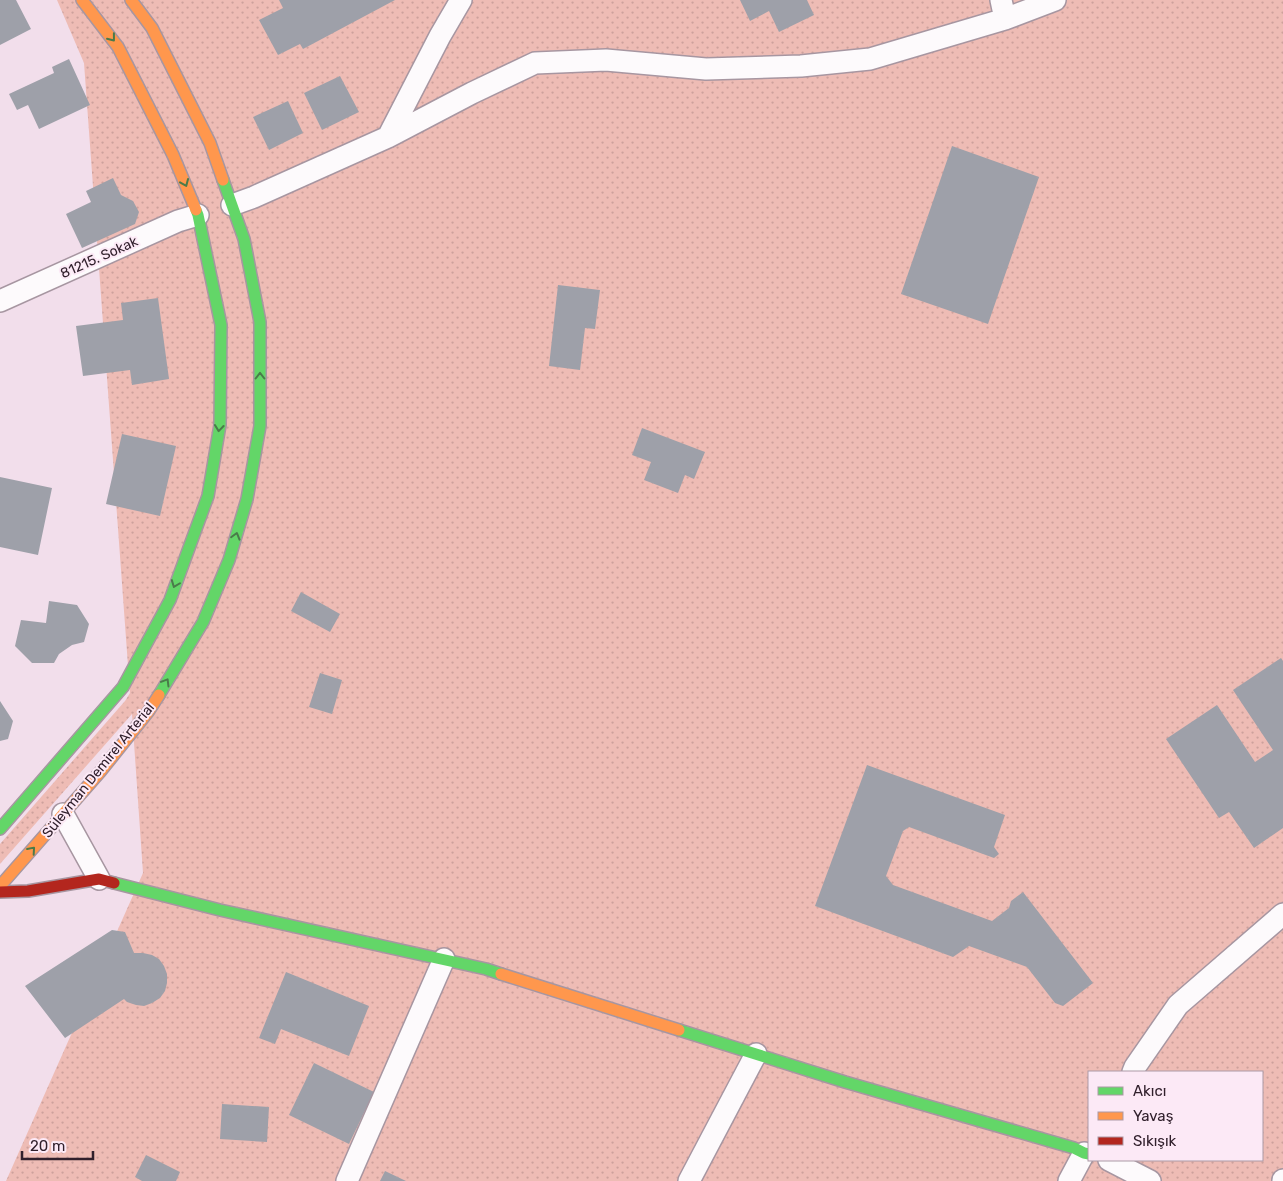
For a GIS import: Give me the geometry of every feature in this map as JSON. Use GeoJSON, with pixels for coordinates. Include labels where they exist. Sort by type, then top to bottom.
{"type":"FeatureCollection","features":[{"type":"Feature","properties":{"kind":"main road"},"geometry":{"type":"LineString","coordinates":[[0,829],[123,687],[170,600],[208,496],[220,425],[221,325],[198,215],[173,155],[118,47],[82,0]]}},
{"type":"Feature","properties":{"kind":"main road","name":"Süleyman Demirel Arterial"},"geometry":{"type":"LineString","coordinates":[[0,886],[100,772],[148,712],[203,622],[229,560],[247,499],[260,426],[260,322],[244,239],[210,143],[152,28],[131,0]]}},
{"type":"Feature","properties":{"kind":"main road"},"geometry":{"type":"LineString","coordinates":[[0,892],[28,891],[99,879],[220,910],[486,969],[845,1082],[1086,1153]]}},
{"type":"Feature","properties":{"kind":"street"},"geometry":{"type":"LineString","coordinates":[[388,137],[440,36],[461,0]]}},
{"type":"Feature","properties":{"kind":"street"},"geometry":{"type":"LineString","coordinates":[[232,204],[254,198],[388,137],[472,93],[535,63],[606,60],[706,69],[800,66],[870,59],[1003,10],[1055,0]]}},
{"type":"Feature","properties":{"kind":"street","name":"81215. Sokak"},"geometry":{"type":"LineString","coordinates":[[0,301],[178,221],[198,215]]}},
{"type":"Feature","properties":{"kind":"street"},"geometry":{"type":"LineString","coordinates":[[63,814],[99,879]]}},
{"type":"Feature","properties":{"kind":"street"},"geometry":{"type":"LineString","coordinates":[[1134,1071],[1178,1005],[1283,914]]}},
{"type":"Feature","properties":{"kind":"street"},"geometry":{"type":"LineString","coordinates":[[347,1181],[444,959]]}},
{"type":"Feature","properties":{"kind":"street"},"geometry":{"type":"LineString","coordinates":[[689,1181],[756,1054]]}},
{"type":"Feature","properties":{"kind":"street"},"geometry":{"type":"LineString","coordinates":[[1069,1181],[1086,1153]]}},
{"type":"Feature","properties":{"kind":"street"},"geometry":{"type":"LineString","coordinates":[[1111,1161],[1150,1181]]}},
{"type":"Feature","properties":{"kind":"shaded area"},"geometry":{"type":"Polygon","coordinates":[[[57,0],[1283,0],[1283,1181],[6,1181],[143,873],[132,714],[0,864],[0,844],[130,693],[84,63],[57,0]]]}},
{"type":"Feature","properties":{"kind":"building"},"geometry":{"type":"Polygon","coordinates":[[[0,0],[16,0],[31,29],[0,45],[0,0]]]}},
{"type":"Feature","properties":{"kind":"building"},"geometry":{"type":"Polygon","coordinates":[[[279,0],[395,0],[303,49],[300,44],[278,55],[259,20],[283,8],[279,0]]]}},
{"type":"Feature","properties":{"kind":"building"},"geometry":{"type":"Polygon","coordinates":[[[740,0],[807,0],[814,15],[779,32],[769,11],[750,21],[740,0]]]}},
{"type":"Feature","properties":{"kind":"building"},"geometry":{"type":"Polygon","coordinates":[[[69,59],[90,105],[39,129],[28,105],[17,110],[9,94],[54,73],[52,67],[69,59]]]}},
{"type":"Feature","properties":{"kind":"building"},"geometry":{"type":"Polygon","coordinates":[[[340,76],[359,112],[322,130],[304,93],[340,76]]]}},
{"type":"Feature","properties":{"kind":"building"},"geometry":{"type":"Polygon","coordinates":[[[288,101],[303,133],[269,150],[253,117],[288,101]]]}},
{"type":"Feature","properties":{"kind":"building"},"geometry":{"type":"Polygon","coordinates":[[[952,146],[1039,177],[988,324],[901,294],[952,146]]]}},
{"type":"Feature","properties":{"kind":"building"},"geometry":{"type":"Polygon","coordinates":[[[113,178],[121,195],[133,201],[139,212],[135,224],[82,248],[66,214],[91,202],[86,191],[113,178]]]}},
{"type":"Feature","properties":{"kind":"building"},"geometry":{"type":"Polygon","coordinates":[[[558,285],[600,290],[595,329],[585,328],[580,370],[549,366],[558,285]]]}},
{"type":"Feature","properties":{"kind":"building"},"geometry":{"type":"Polygon","coordinates":[[[158,298],[169,379],[132,385],[130,370],[83,376],[76,326],[123,320],[121,303],[158,298]]]}},
{"type":"Feature","properties":{"kind":"building"},"geometry":{"type":"Polygon","coordinates":[[[642,428],[705,452],[694,479],[685,475],[678,493],[644,480],[651,462],[632,455],[642,428]]]}},
{"type":"Feature","properties":{"kind":"building"},"geometry":{"type":"Polygon","coordinates":[[[122,434],[176,446],[160,516],[106,504],[122,434]]]}},
{"type":"Feature","properties":{"kind":"building"},"geometry":{"type":"Polygon","coordinates":[[[0,477],[52,488],[38,555],[0,547],[0,477]]]}},
{"type":"Feature","properties":{"kind":"building"},"geometry":{"type":"Polygon","coordinates":[[[301,592],[340,614],[330,632],[291,611],[301,592]]]}},
{"type":"Feature","properties":{"kind":"building"},"geometry":{"type":"Polygon","coordinates":[[[49,601],[77,605],[89,624],[84,642],[72,645],[59,654],[54,663],[32,663],[15,646],[21,620],[46,623],[49,601]]]}},
{"type":"Feature","properties":{"kind":"building"},"geometry":{"type":"Polygon","coordinates":[[[1281,658],[1283,661],[1283,828],[1254,848],[1229,812],[1219,818],[1166,739],[1217,705],[1255,762],[1273,750],[1233,690],[1281,658]]]}},
{"type":"Feature","properties":{"kind":"building"},"geometry":{"type":"Polygon","coordinates":[[[320,673],[342,680],[332,714],[309,707],[320,673]]]}},
{"type":"Feature","properties":{"kind":"building"},"geometry":{"type":"Polygon","coordinates":[[[0,701],[13,721],[8,739],[0,741],[0,701]]]}},
{"type":"Feature","properties":{"kind":"building"},"geometry":{"type":"Polygon","coordinates":[[[867,765],[1005,815],[994,847],[999,854],[994,858],[909,827],[903,831],[886,876],[893,885],[992,921],[1009,908],[1011,901],[1023,892],[1093,983],[1063,1006],[1055,1003],[1027,967],[969,946],[953,957],[815,906],[867,765]]]}},
{"type":"Feature","properties":{"kind":"building"},"geometry":{"type":"Polygon","coordinates":[[[112,930],[125,932],[134,953],[152,955],[159,959],[167,974],[165,991],[160,998],[144,1006],[127,1002],[124,999],[65,1038],[25,986],[112,930]]]}},
{"type":"Feature","properties":{"kind":"building"},"geometry":{"type":"Polygon","coordinates":[[[286,972],[369,1006],[349,1056],[281,1029],[275,1044],[259,1038],[286,972]]]}},
{"type":"Feature","properties":{"kind":"building"},"geometry":{"type":"Polygon","coordinates":[[[314,1063],[374,1092],[349,1144],[289,1115],[314,1063]]]}},
{"type":"Feature","properties":{"kind":"building"},"geometry":{"type":"Polygon","coordinates":[[[222,1104],[269,1107],[267,1142],[220,1139],[222,1104]]]}},
{"type":"Feature","properties":{"kind":"building"},"geometry":{"type":"Polygon","coordinates":[[[146,1155],[180,1172],[176,1181],[142,1181],[135,1177],[146,1155]]]}},
{"type":"Feature","properties":{"kind":"building"},"geometry":{"type":"Polygon","coordinates":[[[385,1171],[406,1181],[380,1181],[385,1171]]]}},
{"type":"Feature","properties":{"kind":"traffic: fast"},"geometry":{"type":"LineString","coordinates":[[159,695],[203,622],[229,560],[247,499],[260,426],[260,322],[244,239],[223,180]]}},
{"type":"Feature","properties":{"kind":"traffic: fast"},"geometry":{"type":"LineString","coordinates":[[0,829],[123,687],[170,600],[208,496],[220,425],[221,325],[196,210]]}},
{"type":"Feature","properties":{"kind":"traffic: fast"},"geometry":{"type":"LineString","coordinates":[[114,883],[220,910],[486,969],[501,974]]}},
{"type":"Feature","properties":{"kind":"traffic: fast"},"geometry":{"type":"LineString","coordinates":[[679,1030],[845,1082],[1074,1148],[1088,1154]]}},
{"type":"Feature","properties":{"kind":"traffic: slow"},"geometry":{"type":"LineString","coordinates":[[82,0],[118,47],[173,155],[196,210]]}},
{"type":"Feature","properties":{"kind":"traffic: slow"},"geometry":{"type":"LineString","coordinates":[[131,0],[152,28],[210,143],[223,180]]}},
{"type":"Feature","properties":{"kind":"traffic: slow"},"geometry":{"type":"LineString","coordinates":[[0,886],[100,772],[148,712],[159,695]]}},
{"type":"Feature","properties":{"kind":"traffic: slow"},"geometry":{"type":"LineString","coordinates":[[501,974],[679,1030]]}},
{"type":"Feature","properties":{"kind":"traffic: jam"},"geometry":{"type":"LineString","coordinates":[[0,892],[28,891],[99,879],[114,883]]}}]}
